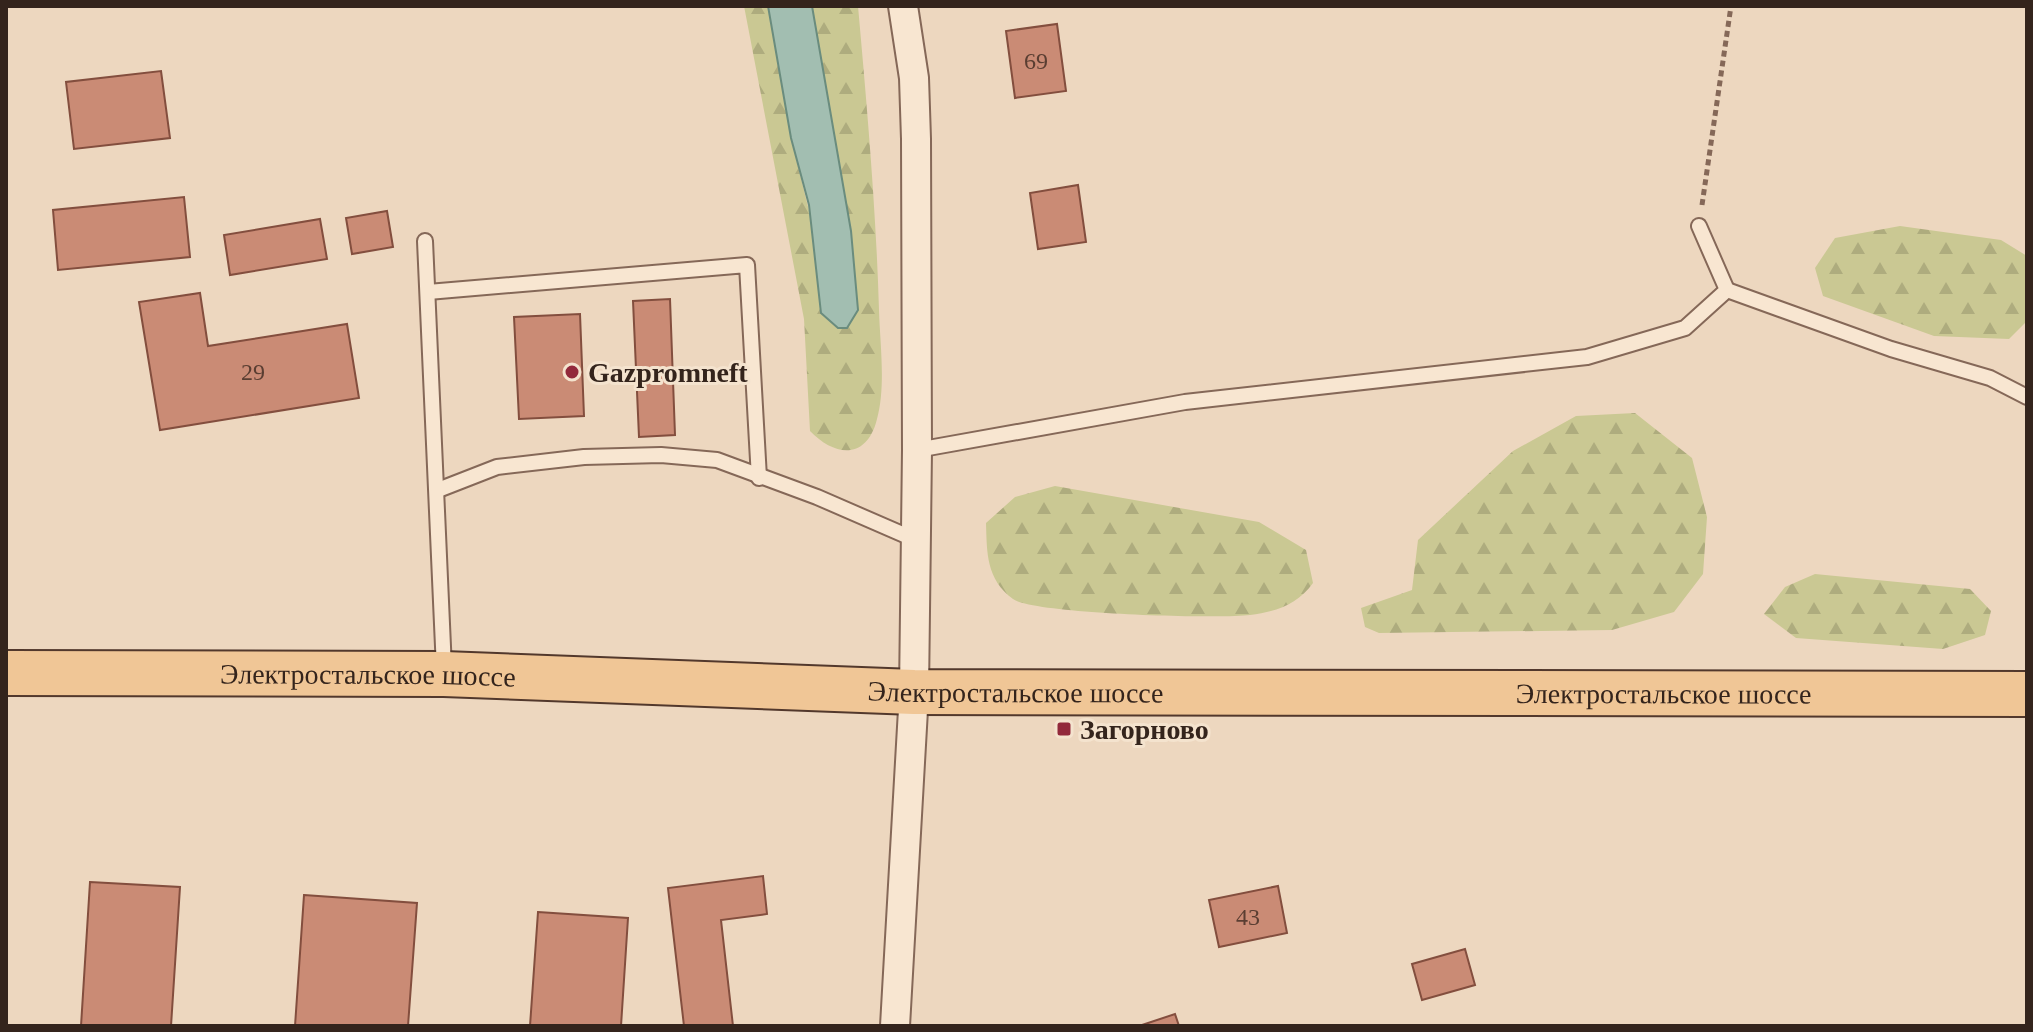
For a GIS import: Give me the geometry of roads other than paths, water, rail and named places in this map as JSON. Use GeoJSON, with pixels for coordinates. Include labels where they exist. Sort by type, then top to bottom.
{"type":"FeatureCollection","features":[{"type":"Feature","properties":{"kind":"main road","name":"Электростальское шоссе"},"geometry":{"type":"LineString","coordinates":[[6,673],[444,674],[914,692],[2027,694]]}},
{"type":"Feature","properties":{"kind":"street"},"geometry":{"type":"LineString","coordinates":[[895,1026],[914,692],[917,450],[916,139],[914,78],[903,6]]}},
{"type":"Feature","properties":{"kind":"lane"},"geometry":{"type":"LineString","coordinates":[[1699,226],[1727,290],[1891,349],[1990,378],[2027,397]]}},
{"type":"Feature","properties":{"kind":"lane"},"geometry":{"type":"LineString","coordinates":[[425,241],[444,674]]}},
{"type":"Feature","properties":{"kind":"lane"},"geometry":{"type":"LineString","coordinates":[[428,292],[747,265],[759,478]]}},
{"type":"Feature","properties":{"kind":"lane"},"geometry":{"type":"LineString","coordinates":[[917,450],[1185,402],[1587,357],[1685,328],[1727,290]]}},
{"type":"Feature","properties":{"kind":"lane"},"geometry":{"type":"LineString","coordinates":[[438,490],[497,467],[584,457],[661,455],[717,460],[817,497],[916,540]]}},
{"type":"Feature","properties":{"kind":"place","name":"Gazpromneft"},"geometry":{"type":"Point","coordinates":[572,372]}},
{"type":"Feature","properties":{"kind":"place","name":"Загорново"},"geometry":{"type":"Point","coordinates":[1064,729]}}]}
